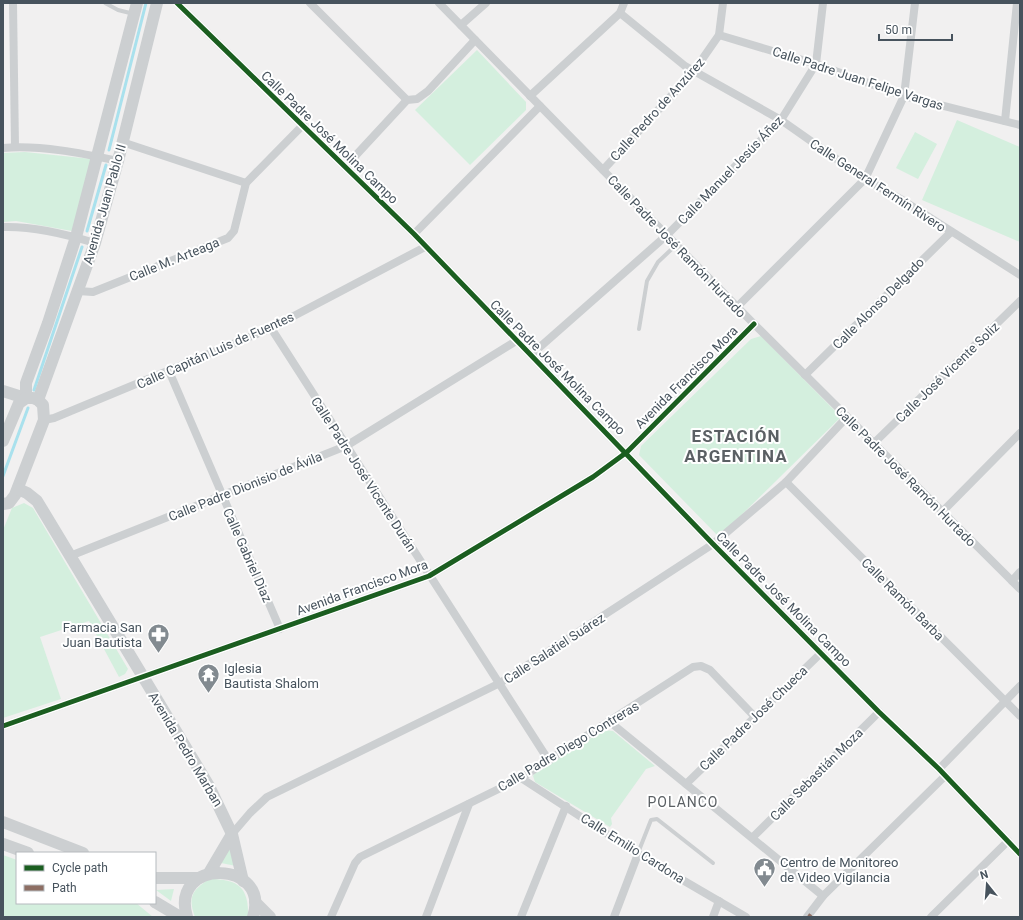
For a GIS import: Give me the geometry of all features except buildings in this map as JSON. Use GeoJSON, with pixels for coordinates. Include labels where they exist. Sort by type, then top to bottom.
{"type":"FeatureCollection","features":[{"type":"Feature","properties":{"kind":"street"},"geometry":{"type":"LineString","coordinates":[[13,3],[15,147]]}},
{"type":"Feature","properties":{"kind":"street","name":"Avenida Juan Pablo II"},"geometry":{"type":"LineString","coordinates":[[38,400],[95,243],[118,161],[157,3]]}},
{"type":"Feature","properties":{"kind":"street","name":"Calle Padre José Molina Campo"},"geometry":{"type":"LineString","coordinates":[[177,3],[414,234],[516,341],[532,354],[627,452],[714,544],[879,712],[945,776],[1020,854]]}},
{"type":"Feature","properties":{"kind":"street"},"geometry":{"type":"LineString","coordinates":[[310,3],[406,100]]}},
{"type":"Feature","properties":{"kind":"street","name":"Calle Padre José Ramón Hurtado"},"geometry":{"type":"LineString","coordinates":[[439,3],[736,307],[1020,589]]}},
{"type":"Feature","properties":{"kind":"street"},"geometry":{"type":"LineString","coordinates":[[461,25],[486,3]]}},
{"type":"Feature","properties":{"kind":"street"},"geometry":{"type":"LineString","coordinates":[[530,96],[620,14],[624,3]]}},
{"type":"Feature","properties":{"kind":"street","name":"Calle Pedro de Anzúrez"},"geometry":{"type":"LineString","coordinates":[[603,170],[694,71],[719,35],[723,3]]}},
{"type":"Feature","properties":{"kind":"street","name":"Calle Manuel Jesús Áñez"},"geometry":{"type":"LineString","coordinates":[[532,354],[667,236],[781,120],[816,64],[823,3]]}},
{"type":"Feature","properties":{"kind":"street"},"geometry":{"type":"LineString","coordinates":[[736,307],[865,179],[904,96],[915,3]]}},
{"type":"Feature","properties":{"kind":"street"},"geometry":{"type":"LineString","coordinates":[[1005,121],[1017,3]]}},
{"type":"Feature","properties":{"kind":"street","name":"Avenida Juan Pablo II"},"geometry":{"type":"LineString","coordinates":[[25,398],[26,383],[48,323],[76,237],[135,9]]}},
{"type":"Feature","properties":{"kind":"street","name":"Calle General Fermín Rivero"},"geometry":{"type":"LineString","coordinates":[[620,14],[685,66],[781,120],[865,179],[904,201],[1020,275]]}},
{"type":"Feature","properties":{"kind":"street","name":"Calle Padre Juan Felipe Vargas"},"geometry":{"type":"LineString","coordinates":[[719,35],[816,64],[904,96],[1020,125]]}},
{"type":"Feature","properties":{"kind":"street"},"geometry":{"type":"LineString","coordinates":[[345,167],[406,100],[417,99],[428,90],[475,40]]}},
{"type":"Feature","properties":{"kind":"street"},"geometry":{"type":"LineString","coordinates":[[414,234],[540,106]]}},
{"type":"Feature","properties":{"kind":"street"},"geometry":{"type":"LineString","coordinates":[[122,142],[246,183],[303,125]]}},
{"type":"Feature","properties":{"kind":"street"},"geometry":{"type":"LineString","coordinates":[[3,148],[15,147],[97,156],[118,161]]}},
{"type":"Feature","properties":{"kind":"street","name":"Calle M. Arteaga"},"geometry":{"type":"LineString","coordinates":[[78,291],[93,292],[228,238],[234,231],[246,183]]}},
{"type":"Feature","properties":{"kind":"street"},"geometry":{"type":"LineString","coordinates":[[3,227],[35,229],[76,237],[95,243]]}},
{"type":"Feature","properties":{"kind":"street","name":"Calle Alonso Delgado"},"geometry":{"type":"LineString","coordinates":[[805,375],[951,232]]}},
{"type":"Feature","properties":{"kind":"street","name":"Calle Capitán Luis de Fuentes"},"geometry":{"type":"LineString","coordinates":[[44,420],[54,418],[271,328],[425,247]]}},
{"type":"Feature","properties":{"kind":"street","name":"Calle José Vicente Soliz"},"geometry":{"type":"LineString","coordinates":[[874,444],[1020,301]]}},
{"type":"Feature","properties":{"kind":"street","name":"Avenida Francisco Mora"},"geometry":{"type":"LineString","coordinates":[[3,726],[429,576],[593,477],[627,452],[754,324]]}},
{"type":"Feature","properties":{"kind":"street","name":"Calle Padre José Vicente Durán"},"geometry":{"type":"LineString","coordinates":[[271,328],[429,576],[549,760]]}},
{"type":"Feature","properties":{"kind":"street","name":"Calle Padre Dionisio de Ávila"},"geometry":{"type":"LineString","coordinates":[[70,556],[346,446],[516,341]]}},
{"type":"Feature","properties":{"kind":"street","name":"Calle Gabriel Diaz"},"geometry":{"type":"LineString","coordinates":[[169,371],[280,629]]}},
{"type":"Feature","properties":{"kind":"street"},"geometry":{"type":"LineString","coordinates":[[3,391],[25,398],[34,398],[38,400],[43,405],[44,420],[13,500],[9,503],[3,504]]}},
{"type":"Feature","properties":{"kind":"street"},"geometry":{"type":"LineString","coordinates":[[3,441],[15,409],[25,398]]}},
{"type":"Feature","properties":{"kind":"street","name":"Calle Salatiel Suárez"},"geometry":{"type":"LineString","coordinates":[[232,834],[250,813],[267,797],[500,683],[714,544],[786,482],[847,417]]}},
{"type":"Feature","properties":{"kind":"street"},"geometry":{"type":"LineString","coordinates":[[942,512],[1020,433]]}},
{"type":"Feature","properties":{"kind":"street","name":"Calle Ramón Barba"},"geometry":{"type":"LineString","coordinates":[[786,482],[1020,716]]}},
{"type":"Feature","properties":{"kind":"street","name":"Avenida Pedro Marban"},"geometry":{"type":"LineString","coordinates":[[18,489],[27,493],[37,501],[209,786],[232,834],[244,881],[251,891],[255,902]]}},
{"type":"Feature","properties":{"kind":"street"},"geometry":{"type":"LineString","coordinates":[[1012,581],[1020,572]]}},
{"type":"Feature","properties":{"kind":"street","name":"Calle Padre José Chueca"},"geometry":{"type":"LineString","coordinates":[[686,784],[821,653]]}},
{"type":"Feature","properties":{"kind":"street","name":"Calle Padre Diego Contreras"},"geometry":{"type":"LineString","coordinates":[[331,917],[355,863],[360,857],[521,778],[610,722],[693,667],[701,666],[710,670],[755,717]]}},
{"type":"Feature","properties":{"kind":"street"},"geometry":{"type":"LineString","coordinates":[[939,770],[1020,686]]}},
{"type":"Feature","properties":{"kind":"street","name":"Calle Sebastián Moza"},"geometry":{"type":"LineString","coordinates":[[753,837],[879,712]]}},
{"type":"Feature","properties":{"kind":"street"},"geometry":{"type":"LineString","coordinates":[[610,722],[753,837],[823,896]]}},
{"type":"Feature","properties":{"kind":"street"},"geometry":{"type":"LineString","coordinates":[[809,916],[823,896],[945,776]]}},
{"type":"Feature","properties":{"kind":"street","name":"Calle Emilio Cardona"},"geometry":{"type":"LineString","coordinates":[[521,778],[638,854],[746,917]]}},
{"type":"Feature","properties":{"kind":"street"},"geometry":{"type":"LineString","coordinates":[[426,917],[469,804]]}},
{"type":"Feature","properties":{"kind":"street"},"geometry":{"type":"LineString","coordinates":[[521,917],[566,806]]}},
{"type":"Feature","properties":{"kind":"street"},"geometry":{"type":"LineString","coordinates":[[3,822],[80,852]]}},
{"type":"Feature","properties":{"kind":"street"},"geometry":{"type":"LineString","coordinates":[[187,917],[185,910],[186,898],[191,887],[204,876],[232,834]]}},
{"type":"Feature","properties":{"kind":"street"},"geometry":{"type":"LineString","coordinates":[[931,917],[1008,841]]}},
{"type":"Feature","properties":{"kind":"street"},"geometry":{"type":"LineString","coordinates":[[3,844],[25,852]]}},
{"type":"Feature","properties":{"kind":"street"},"geometry":{"type":"LineString","coordinates":[[614,917],[638,854]]}},
{"type":"Feature","properties":{"kind":"street"},"geometry":{"type":"LineString","coordinates":[[156,878],[204,876],[227,872],[244,881]]}},
{"type":"Feature","properties":{"kind":"street"},"geometry":{"type":"LineString","coordinates":[[713,917],[719,901]]}},
{"type":"Feature","properties":{"kind":"street"},"geometry":{"type":"LineString","coordinates":[[253,917],[255,902]]}},
{"type":"Feature","properties":{"kind":"street"},"geometry":{"type":"LineString","coordinates":[[255,902],[270,917]]}},
{"type":"Feature","properties":{"kind":"street"},"geometry":{"type":"LineString","coordinates":[[156,903],[180,917]]}},
{"type":"Feature","properties":{"kind":"lane"},"geometry":{"type":"LineString","coordinates":[[105,3],[118,10],[135,9]]}},
{"type":"Feature","properties":{"kind":"lane"},"geometry":{"type":"LineString","coordinates":[[638,329],[647,280],[658,262],[676,245]]}},
{"type":"Feature","properties":{"kind":"lane"},"geometry":{"type":"LineString","coordinates":[[638,854],[651,820],[657,819],[713,864]]}},
{"type":"Feature","properties":{"kind":"green space"},"geometry":{"type":"Polygon","coordinates":[[[477,50],[526,102],[526,110],[470,165],[415,110],[477,50]]]}},
{"type":"Feature","properties":{"kind":"green space"},"geometry":{"type":"Polygon","coordinates":[[[957,120],[1020,147],[1020,242],[922,200],[957,120]]]}},
{"type":"Feature","properties":{"kind":"green space"},"geometry":{"type":"Polygon","coordinates":[[[915,132],[937,144],[918,179],[896,168],[915,132]]]}},
{"type":"Feature","properties":{"kind":"green space"},"geometry":{"type":"Polygon","coordinates":[[[25,152],[92,159],[72,231],[16,221],[3,222],[3,153],[25,152]]]}},
{"type":"Feature","properties":{"kind":"green space"},"geometry":{"type":"Polygon","coordinates":[[[761,336],[841,417],[719,537],[639,455],[641,446],[751,339],[761,336]]]}},
{"type":"Feature","properties":{"kind":"green space"},"geometry":{"type":"Polygon","coordinates":[[[24,503],[33,508],[128,669],[125,674],[119,677],[89,621],[40,637],[61,699],[3,718],[3,530],[12,508],[24,503]]]}},
{"type":"Feature","properties":{"kind":"green space"},"geometry":{"type":"Polygon","coordinates":[[[604,730],[613,731],[655,766],[646,769],[611,818],[612,824],[610,827],[535,782],[533,776],[535,773],[604,730]]]}},
{"type":"Feature","properties":{"kind":"green space"},"geometry":{"type":"Polygon","coordinates":[[[230,848],[236,866],[221,863],[230,848]]]}},
{"type":"Feature","properties":{"kind":"green space"},"geometry":{"type":"Polygon","coordinates":[[[3,855],[16,860],[16,904],[137,904],[153,917],[3,917],[3,855]]]}},
{"type":"Feature","properties":{"kind":"green space"},"geometry":{"type":"Polygon","coordinates":[[[209,879],[227,881],[240,887],[246,898],[248,917],[195,917],[192,904],[193,894],[195,890],[209,879]]]}},
{"type":"Feature","properties":{"kind":"green space"},"geometry":{"type":"Polygon","coordinates":[[[174,889],[171,901],[156,890],[174,889]]]}},
{"type":"Feature","properties":{"kind":"waterway"},"geometry":{"type":"LineString","coordinates":[[109,150],[146,3]]}},
{"type":"Feature","properties":{"kind":"waterway"},"geometry":{"type":"LineString","coordinates":[[87,231],[106,165]]}},
{"type":"Feature","properties":{"kind":"waterway"},"geometry":{"type":"LineString","coordinates":[[34,390],[82,247]]}},
{"type":"Feature","properties":{"kind":"waterway"},"geometry":{"type":"LineString","coordinates":[[3,476],[28,408]]}},
{"type":"Feature","properties":{"kind":"cycle path"},"geometry":{"type":"LineString","coordinates":[[177,3],[414,234],[713,544],[879,712],[939,769],[1020,854]]}},
{"type":"Feature","properties":{"kind":"cycle path"},"geometry":{"type":"LineString","coordinates":[[3,726],[429,576],[593,477],[627,452],[754,324]]}},
{"type":"Feature","properties":{"kind":"place","name":"Farmacia San Juan Bautista"},"geometry":{"type":"Point","coordinates":[158,654]}},
{"type":"Feature","properties":{"kind":"place","name":"Iglesia Bautista Shalom"},"geometry":{"type":"Point","coordinates":[209,694]}},
{"type":"Feature","properties":{"kind":"place","name":"Centro de Monitoreo de Video Vigilancia"},"geometry":{"type":"Point","coordinates":[764,888]}},
{"type":"Feature","properties":{"kind":"district","name":"ESTACIÓN ARGENTINA"},"geometry":{"type":"Point","coordinates":[736,446]}},
{"type":"Feature","properties":{"kind":"district","name":"POLANCO"},"geometry":{"type":"Point","coordinates":[683,802]}}]}
